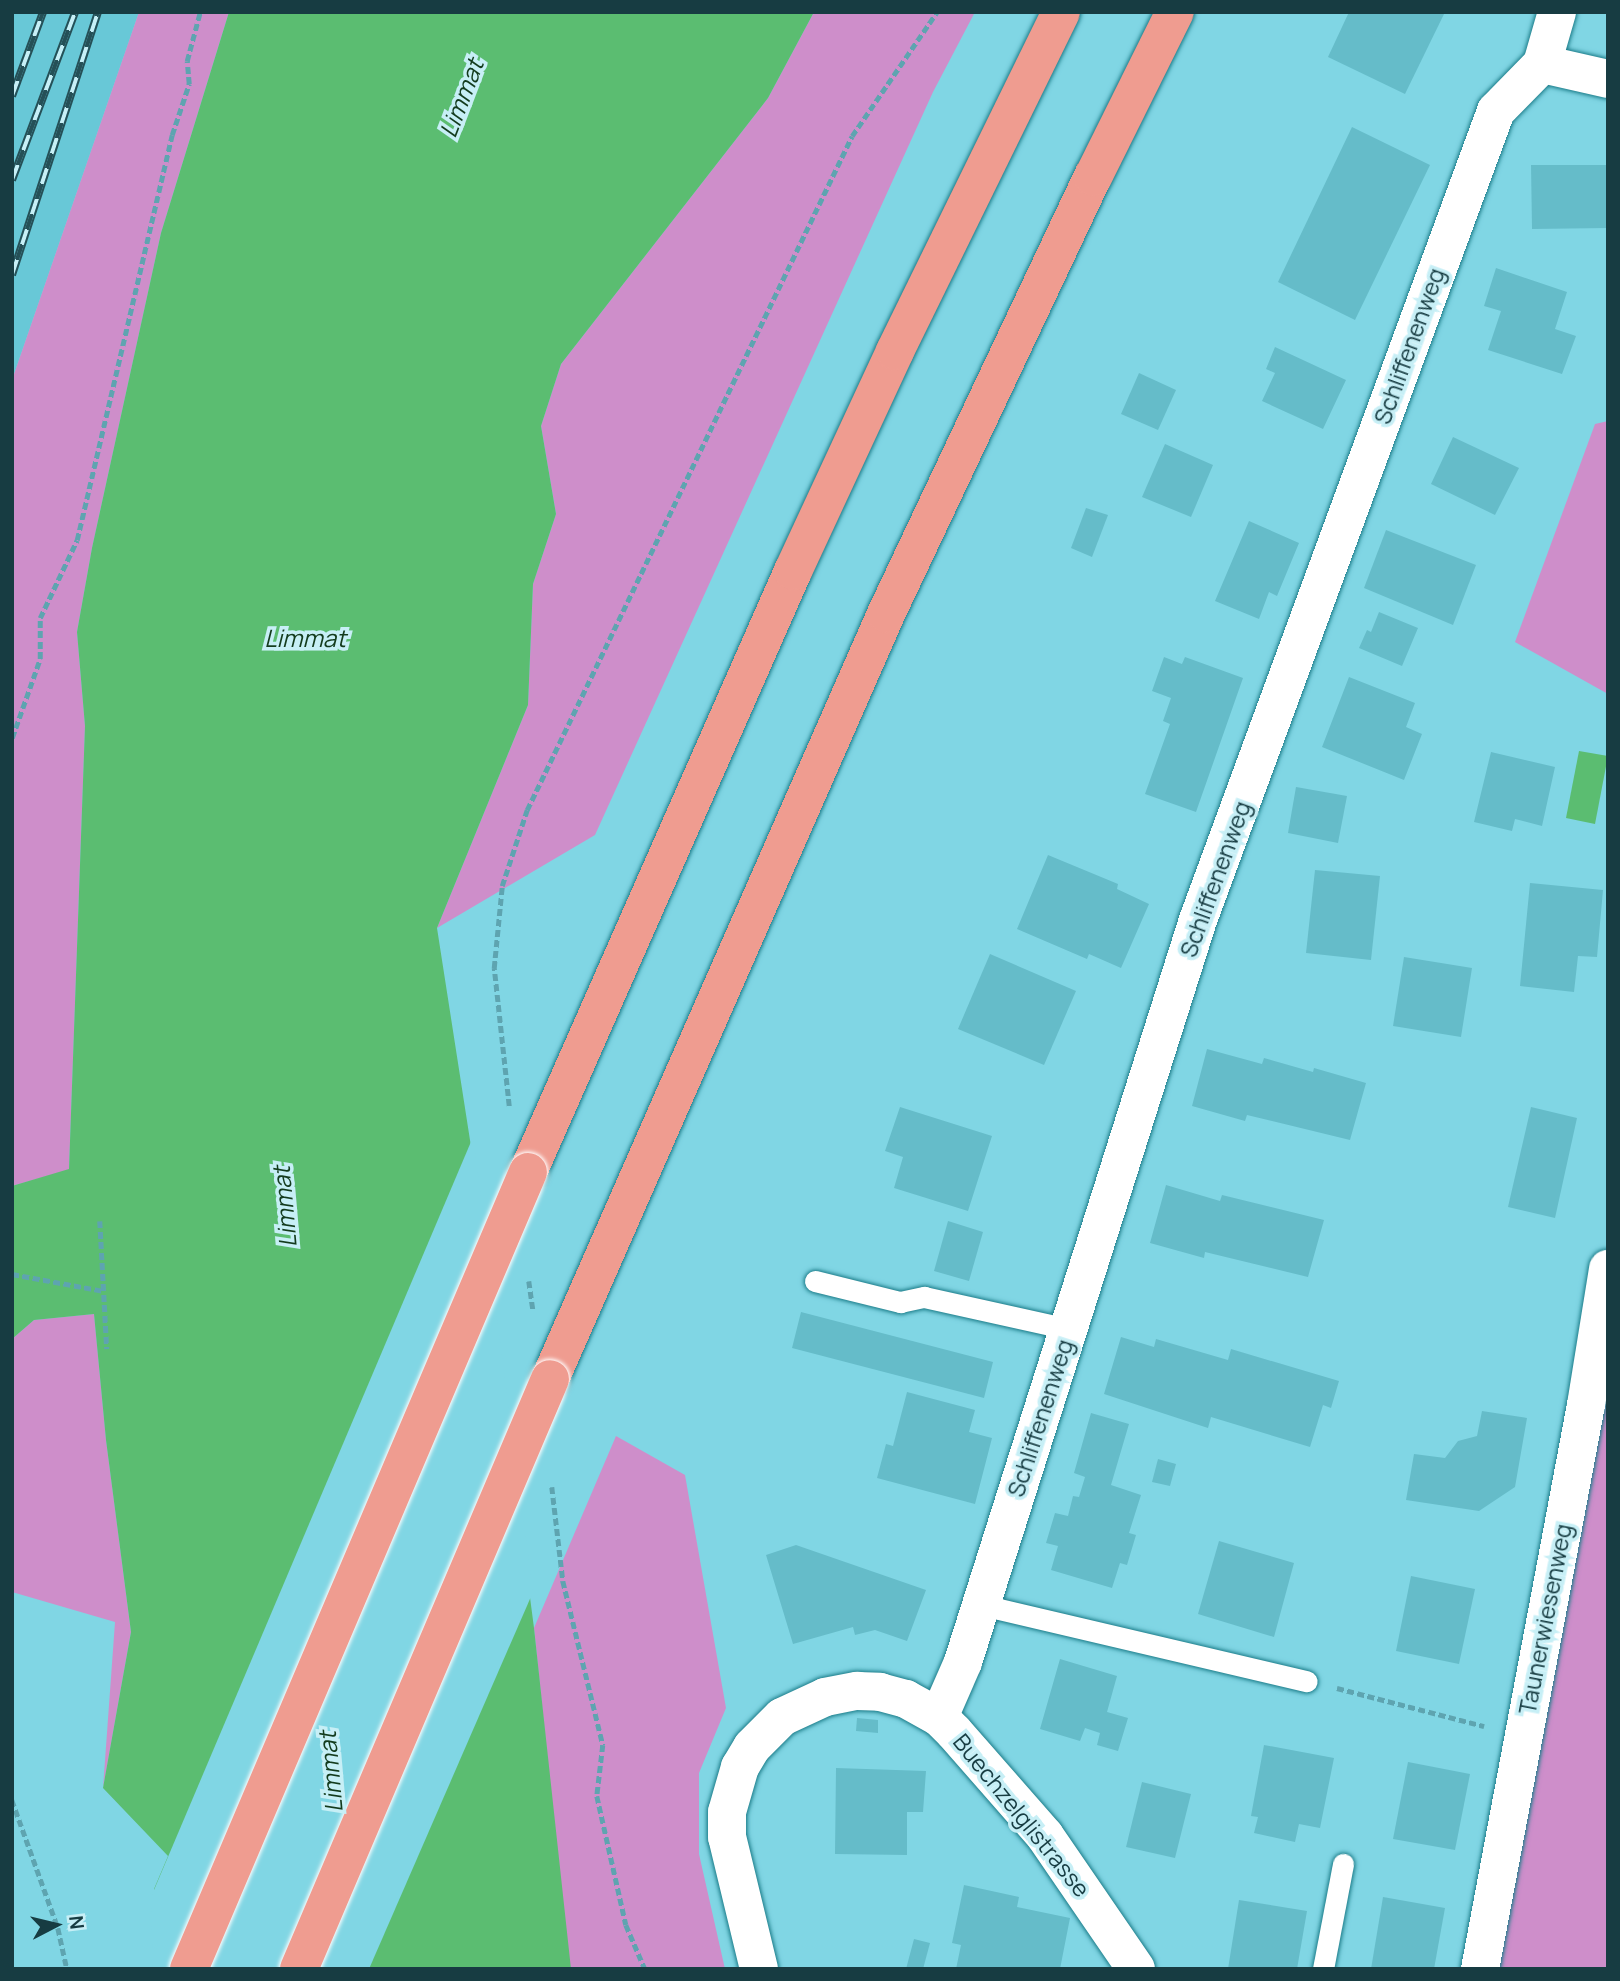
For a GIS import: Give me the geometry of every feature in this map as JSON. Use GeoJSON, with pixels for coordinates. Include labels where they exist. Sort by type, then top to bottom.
{"type":"FeatureCollection","features":[{"type":"Feature","properties":{"kind":"highway"},"geometry":{"type":"LineString","coordinates":[[189,1969],[528,1172],[793,571],[895,351],[1061,12]]}},
{"type":"Feature","properties":{"kind":"highway"},"geometry":{"type":"LineString","coordinates":[[299,1969],[550,1379],[891,601],[1093,177],[1175,12]]}},
{"type":"Feature","properties":{"kind":"street","name":"Schliffenenweg"},"geometry":{"type":"LineString","coordinates":[[939,1717],[963,1662],[1198,920],[1496,111],[1542,64],[1558,12]]}},
{"type":"Feature","properties":{"kind":"street"},"geometry":{"type":"LineString","coordinates":[[1542,64],[1608,79]]}},
{"type":"Feature","properties":{"kind":"street","name":"Taunerwiesenweg"},"geometry":{"type":"LineString","coordinates":[[1480,1969],[1586,1405],[1608,1269]]}},
{"type":"Feature","properties":{"kind":"street","name":"Buechzelglistrasse"},"geometry":{"type":"LineString","coordinates":[[759,1969],[727,1837],[732,1789],[752,1747],[767,1730],[799,1707],[825,1697],[857,1691],[905,1699],[939,1717],[976,1755],[1045,1836],[1136,1969]]}},
{"type":"Feature","properties":{"kind":"lane"},"geometry":{"type":"LineString","coordinates":[[815,1281],[900,1302],[924,1297],[1069,1329]]}},
{"type":"Feature","properties":{"kind":"lane"},"geometry":{"type":"LineString","coordinates":[[982,1602],[999,1609],[1307,1681]]}},
{"type":"Feature","properties":{"kind":"lane"},"geometry":{"type":"LineString","coordinates":[[1323,1969],[1343,1864]]}},
{"type":"Feature","properties":{"kind":"path"},"geometry":{"type":"LineString","coordinates":[[12,738],[40,659],[40,618],[77,540],[172,135],[189,84],[187,61],[200,12]]}},
{"type":"Feature","properties":{"kind":"path"},"geometry":{"type":"LineString","coordinates":[[100,1221],[107,1349]]}},
{"type":"Feature","properties":{"kind":"path"},"geometry":{"type":"LineString","coordinates":[[12,1274],[104,1291]]}},
{"type":"Feature","properties":{"kind":"path"},"geometry":{"type":"LineString","coordinates":[[1307,1681],[1522,1735]]}},
{"type":"Feature","properties":{"kind":"path"},"geometry":{"type":"LineString","coordinates":[[12,1800],[58,1928],[66,1969]]}},
{"type":"Feature","properties":{"kind":"shaded area"},"geometry":{"type":"Polygon","coordinates":[[[12,12],[139,12],[12,380],[12,12]]]}},
{"type":"Feature","properties":{"kind":"shaded area"},"geometry":{"type":"Polygon","coordinates":[[[139,12],[229,12],[161,233],[92,548],[77,632],[85,726],[69,1170],[12,1186],[12,380],[139,12]]]}},
{"type":"Feature","properties":{"kind":"shaded area"},"geometry":{"type":"Polygon","coordinates":[[[814,12],[975,12],[933,92],[595,835],[437,928],[528,705],[533,584],[556,514],[541,426],[561,364],[768,98],[814,12]]]}},
{"type":"Feature","properties":{"kind":"shaded area"},"geometry":{"type":"Polygon","coordinates":[[[1608,421],[1608,694],[1515,642],[1595,424],[1608,421]]]}},
{"type":"Feature","properties":{"kind":"shaded area"},"geometry":{"type":"Polygon","coordinates":[[[1608,1269],[1608,1969],[1480,1969],[1608,1269]]]}},
{"type":"Feature","properties":{"kind":"shaded area"},"geometry":{"type":"Polygon","coordinates":[[[94,1314],[106,1440],[131,1632],[103,1788],[115,1622],[12,1592],[12,1339],[34,1320],[94,1314]]]}},
{"type":"Feature","properties":{"kind":"shaded area"},"geometry":{"type":"Polygon","coordinates":[[[616,1436],[685,1475],[726,1708],[699,1773],[699,1854],[725,1969],[571,1969],[568,1956],[534,1628],[616,1436]]]}},
{"type":"Feature","properties":{"kind":"water","name":"Limmat"},"geometry":{"type":"Polygon","coordinates":[[[229,12],[814,12],[768,98],[561,364],[541,426],[556,514],[533,584],[528,705],[437,928],[472,1153],[534,1628],[571,1969],[157,1969],[154,1889],[168,1856],[103,1788],[131,1632],[106,1440],[94,1314],[34,1320],[12,1339],[12,1186],[69,1169],[85,726],[77,632],[92,548],[161,233],[229,12]]]}},
{"type":"Feature","properties":{"kind":"water"},"geometry":{"type":"Polygon","coordinates":[[[1579,751],[1608,756],[1595,824],[1566,818],[1579,751]]]}},
{"type":"Feature","properties":{"kind":"pier"},"geometry":{"type":"Polygon","coordinates":[[[473,1137],[533,1592],[369,1969],[153,1969],[151,1897],[473,1137]]]}},
{"type":"Feature","properties":{"kind":"building"},"geometry":{"type":"Polygon","coordinates":[[[1349,12],[1445,12],[1405,94],[1328,57],[1349,12]]]}},
{"type":"Feature","properties":{"kind":"building"},"geometry":{"type":"Polygon","coordinates":[[[1352,127],[1430,165],[1355,320],[1278,282],[1352,127]]]}},
{"type":"Feature","properties":{"kind":"building"},"geometry":{"type":"Polygon","coordinates":[[[1531,165],[1608,165],[1608,228],[1532,229],[1531,165]]]}},
{"type":"Feature","properties":{"kind":"building"},"geometry":{"type":"Polygon","coordinates":[[[1496,268],[1567,292],[1555,329],[1576,336],[1562,374],[1488,350],[1501,311],[1484,306],[1496,268]]]}},
{"type":"Feature","properties":{"kind":"building"},"geometry":{"type":"Polygon","coordinates":[[[1275,347],[1346,380],[1323,429],[1262,401],[1275,373],[1266,369],[1275,347]]]}},
{"type":"Feature","properties":{"kind":"building"},"geometry":{"type":"Polygon","coordinates":[[[1139,373],[1176,390],[1158,430],[1121,414],[1139,373]]]}},
{"type":"Feature","properties":{"kind":"building"},"geometry":{"type":"Polygon","coordinates":[[[1453,437],[1519,468],[1495,515],[1431,484],[1453,437]]]}},
{"type":"Feature","properties":{"kind":"building"},"geometry":{"type":"Polygon","coordinates":[[[1165,444],[1213,465],[1191,517],[1142,497],[1165,444]]]}},
{"type":"Feature","properties":{"kind":"building"},"geometry":{"type":"Polygon","coordinates":[[[1086,508],[1108,515],[1092,557],[1071,548],[1086,508]]]}},
{"type":"Feature","properties":{"kind":"building"},"geometry":{"type":"Polygon","coordinates":[[[1249,521],[1299,543],[1277,596],[1269,592],[1259,619],[1215,601],[1249,521]]]}},
{"type":"Feature","properties":{"kind":"building"},"geometry":{"type":"Polygon","coordinates":[[[1386,530],[1476,565],[1453,625],[1364,588],[1386,530]]]}},
{"type":"Feature","properties":{"kind":"building"},"geometry":{"type":"Polygon","coordinates":[[[1379,612],[1418,628],[1402,666],[1359,648],[1367,630],[1371,632],[1379,612]]]}},
{"type":"Feature","properties":{"kind":"building"},"geometry":{"type":"Polygon","coordinates":[[[1164,657],[1182,664],[1185,657],[1243,678],[1196,812],[1145,794],[1170,724],[1163,721],[1171,698],[1152,691],[1164,657]]]}},
{"type":"Feature","properties":{"kind":"building"},"geometry":{"type":"Polygon","coordinates":[[[1349,677],[1415,703],[1406,727],[1422,734],[1404,780],[1322,747],[1349,677]]]}},
{"type":"Feature","properties":{"kind":"building"},"geometry":{"type":"Polygon","coordinates":[[[1491,752],[1555,767],[1542,826],[1515,819],[1512,831],[1474,822],[1491,752]]]}},
{"type":"Feature","properties":{"kind":"building"},"geometry":{"type":"Polygon","coordinates":[[[1296,787],[1347,796],[1338,843],[1288,833],[1296,787]]]}},
{"type":"Feature","properties":{"kind":"building"},"geometry":{"type":"Polygon","coordinates":[[[1048,855],[1118,884],[1117,889],[1149,904],[1121,968],[1089,954],[1087,959],[1017,929],[1048,855]]]}},
{"type":"Feature","properties":{"kind":"building"},"geometry":{"type":"Polygon","coordinates":[[[1315,870],[1380,876],[1371,960],[1306,953],[1315,870]]]}},
{"type":"Feature","properties":{"kind":"building"},"geometry":{"type":"Polygon","coordinates":[[[1530,883],[1603,890],[1597,957],[1578,956],[1574,992],[1520,986],[1530,883]]]}},
{"type":"Feature","properties":{"kind":"building"},"geometry":{"type":"Polygon","coordinates":[[[990,954],[1076,991],[1044,1065],[958,1029],[990,954]]]}},
{"type":"Feature","properties":{"kind":"building"},"geometry":{"type":"Polygon","coordinates":[[[1404,957],[1472,968],[1461,1037],[1393,1026],[1404,957]]]}},
{"type":"Feature","properties":{"kind":"building"},"geometry":{"type":"Polygon","coordinates":[[[1207,1049],[1262,1064],[1264,1058],[1313,1072],[1314,1068],[1366,1083],[1350,1140],[1247,1115],[1245,1121],[1192,1106],[1207,1049]]]}},
{"type":"Feature","properties":{"kind":"building"},"geometry":{"type":"Polygon","coordinates":[[[900,1107],[992,1136],[968,1211],[894,1188],[903,1157],[885,1151],[900,1107]]]}},
{"type":"Feature","properties":{"kind":"building"},"geometry":{"type":"Polygon","coordinates":[[[1531,1107],[1577,1118],[1555,1218],[1508,1207],[1531,1107]]]}},
{"type":"Feature","properties":{"kind":"building"},"geometry":{"type":"Polygon","coordinates":[[[1166,1185],[1220,1201],[1222,1195],[1324,1220],[1308,1277],[1205,1252],[1204,1258],[1150,1243],[1166,1185]]]}},
{"type":"Feature","properties":{"kind":"building"},"geometry":{"type":"Polygon","coordinates":[[[948,1221],[983,1232],[969,1281],[934,1271],[948,1221]]]}},
{"type":"Feature","properties":{"kind":"building"},"geometry":{"type":"Polygon","coordinates":[[[801,1312],[993,1362],[984,1398],[792,1348],[801,1312]]]}},
{"type":"Feature","properties":{"kind":"building"},"geometry":{"type":"Polygon","coordinates":[[[1121,1337],[1154,1347],[1156,1339],[1228,1360],[1231,1349],[1339,1381],[1331,1408],[1323,1405],[1310,1447],[1211,1417],[1208,1428],[1104,1394],[1121,1337]]]}},
{"type":"Feature","properties":{"kind":"building"},"geometry":{"type":"Polygon","coordinates":[[[907,1392],[975,1410],[969,1432],[992,1438],[975,1504],[877,1478],[886,1444],[893,1446],[907,1392]]]}},
{"type":"Feature","properties":{"kind":"building"},"geometry":{"type":"Polygon","coordinates":[[[1482,1411],[1527,1418],[1515,1487],[1479,1511],[1406,1500],[1414,1454],[1445,1458],[1458,1441],[1477,1436],[1482,1411]]]}},
{"type":"Feature","properties":{"kind":"building"},"geometry":{"type":"Polygon","coordinates":[[[1091,1413],[1129,1424],[1111,1485],[1141,1495],[1129,1533],[1136,1535],[1127,1565],[1120,1563],[1112,1588],[1051,1570],[1058,1546],[1046,1543],[1055,1513],[1068,1516],[1073,1496],[1079,1497],[1085,1477],[1074,1473],[1091,1413]]]}},
{"type":"Feature","properties":{"kind":"building"},"geometry":{"type":"Polygon","coordinates":[[[1158,1459],[1176,1464],[1170,1486],[1152,1482],[1158,1459]]]}},
{"type":"Feature","properties":{"kind":"building"},"geometry":{"type":"Polygon","coordinates":[[[1219,1541],[1294,1563],[1274,1637],[1198,1614],[1219,1541]]]}},
{"type":"Feature","properties":{"kind":"building"},"geometry":{"type":"Polygon","coordinates":[[[796,1545],[926,1590],[907,1641],[875,1630],[855,1635],[853,1627],[793,1644],[766,1555],[796,1545]]]}},
{"type":"Feature","properties":{"kind":"building"},"geometry":{"type":"Polygon","coordinates":[[[1411,1576],[1475,1589],[1459,1664],[1396,1651],[1411,1576]]]}},
{"type":"Feature","properties":{"kind":"building"},"geometry":{"type":"Polygon","coordinates":[[[1060,1659],[1117,1676],[1107,1712],[1128,1718],[1118,1751],[1097,1745],[1100,1733],[1085,1728],[1080,1741],[1040,1729],[1060,1659]]]}},
{"type":"Feature","properties":{"kind":"building"},"geometry":{"type":"Polygon","coordinates":[[[857,1718],[878,1720],[878,1733],[856,1731],[857,1718]]]}},
{"type":"Feature","properties":{"kind":"building"},"geometry":{"type":"Polygon","coordinates":[[[1264,1745],[1334,1758],[1320,1828],[1299,1824],[1295,1842],[1254,1833],[1258,1817],[1251,1816],[1264,1745]]]}},
{"type":"Feature","properties":{"kind":"building"},"geometry":{"type":"Polygon","coordinates":[[[1408,1762],[1470,1774],[1455,1850],[1393,1839],[1408,1762]]]}},
{"type":"Feature","properties":{"kind":"building"},"geometry":{"type":"Polygon","coordinates":[[[836,1768],[926,1771],[923,1812],[907,1812],[907,1855],[835,1854],[836,1768]]]}},
{"type":"Feature","properties":{"kind":"building"},"geometry":{"type":"Polygon","coordinates":[[[1142,1782],[1191,1794],[1175,1858],[1126,1847],[1142,1782]]]}},
{"type":"Feature","properties":{"kind":"building"},"geometry":{"type":"Polygon","coordinates":[[[964,1885],[1019,1897],[1017,1907],[1070,1918],[1060,1969],[956,1969],[961,1945],[952,1943],[964,1885]]]}},
{"type":"Feature","properties":{"kind":"building"},"geometry":{"type":"Polygon","coordinates":[[[1383,1897],[1445,1908],[1434,1969],[1371,1969],[1383,1897]]]}},
{"type":"Feature","properties":{"kind":"building"},"geometry":{"type":"Polygon","coordinates":[[[1239,1900],[1307,1911],[1297,1969],[1228,1969],[1239,1900]]]}},
{"type":"Feature","properties":{"kind":"building"},"geometry":{"type":"Polygon","coordinates":[[[914,1939],[930,1943],[923,1969],[906,1969],[914,1939]]]}},
{"type":"Feature","properties":{"kind":"railway"},"geometry":{"type":"LineString","coordinates":[[12,96],[43,12]]}},
{"type":"Feature","properties":{"kind":"railway"},"geometry":{"type":"LineString","coordinates":[[12,180],[75,12]]}},
{"type":"Feature","properties":{"kind":"railway"},"geometry":{"type":"LineString","coordinates":[[12,275],[98,12]]}}]}
